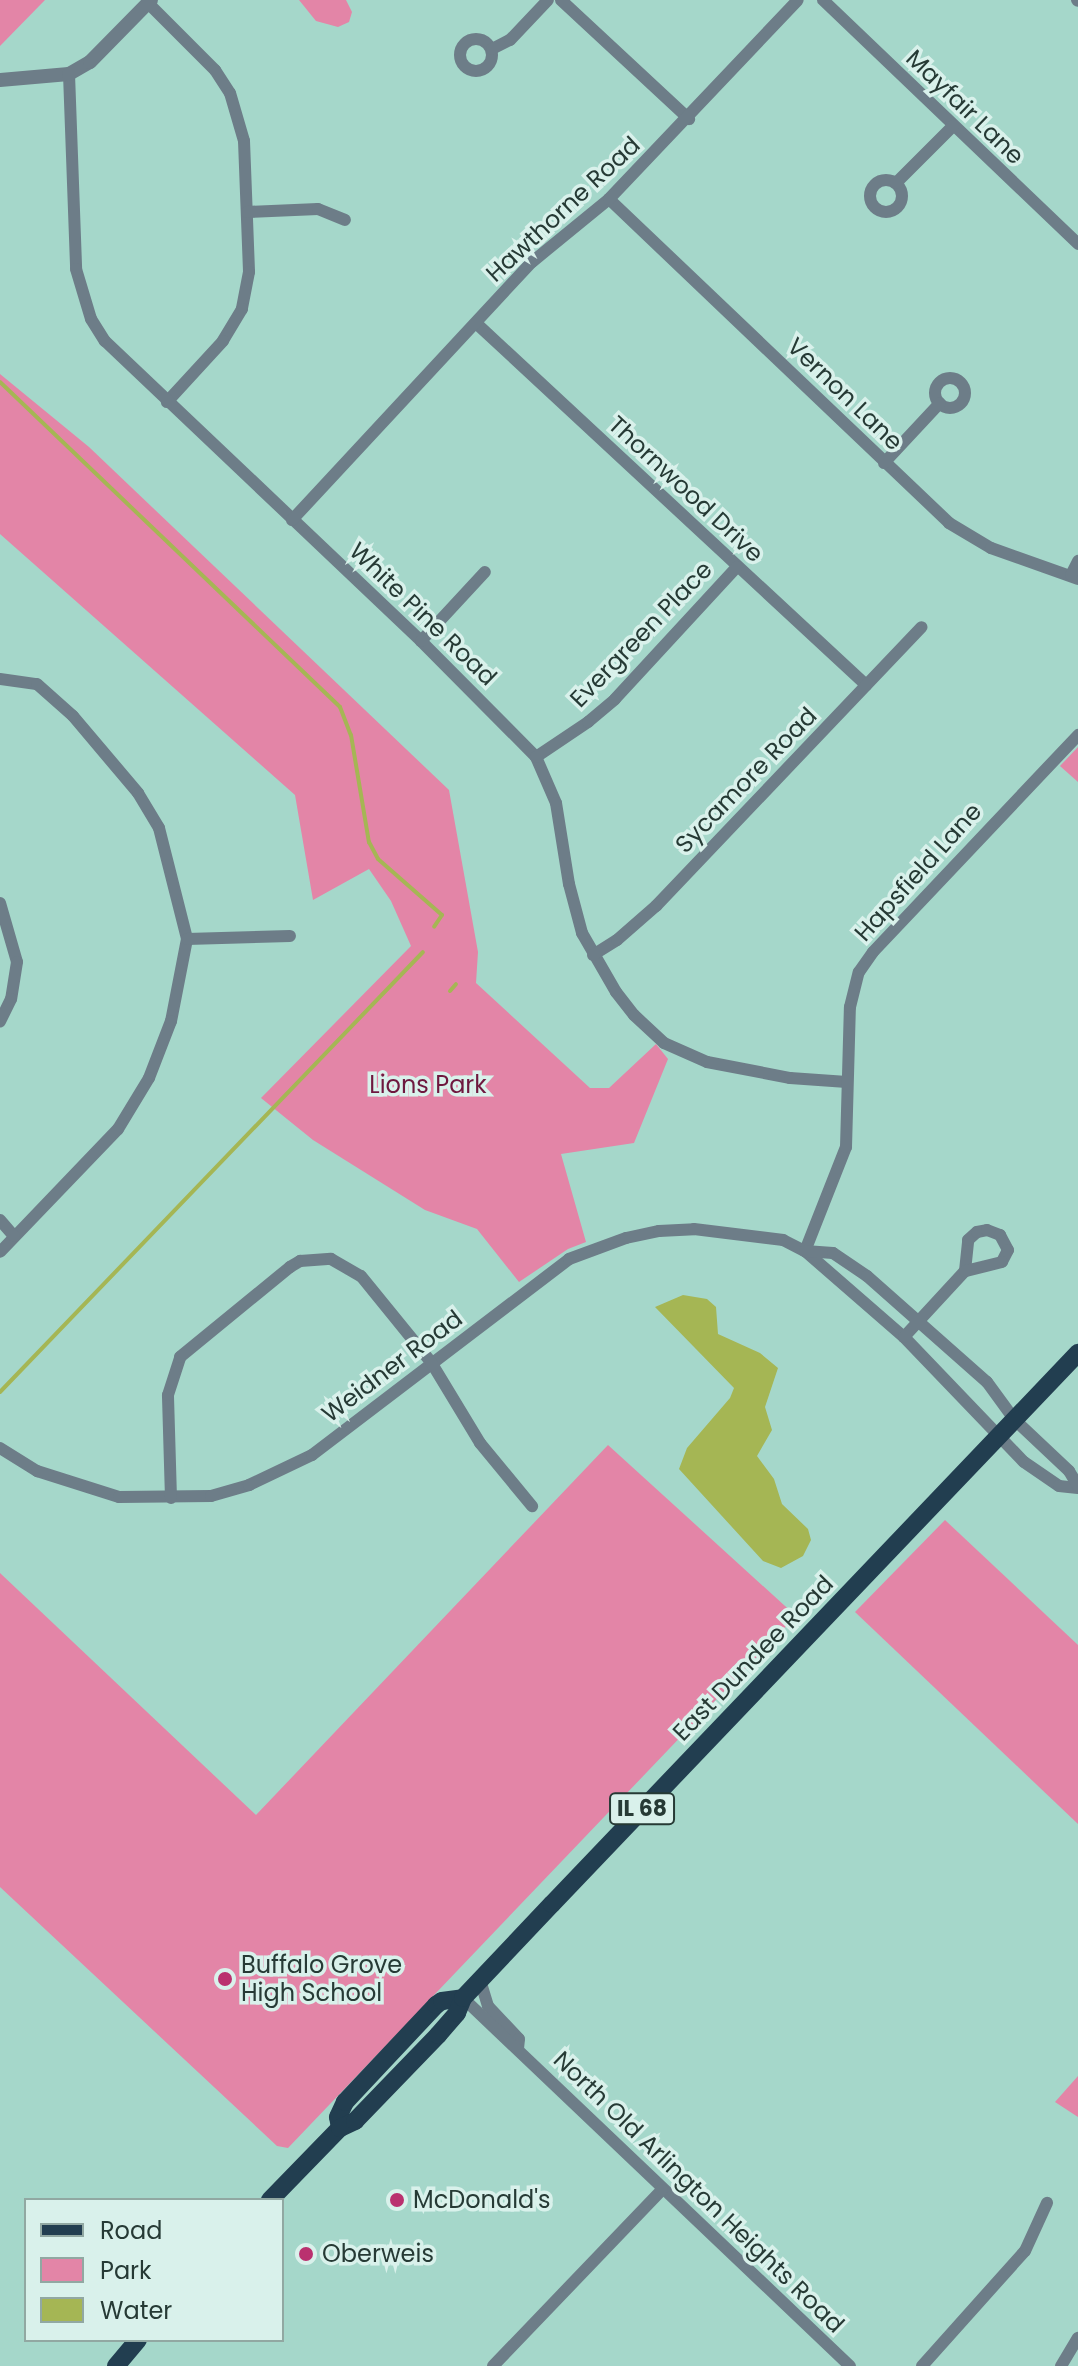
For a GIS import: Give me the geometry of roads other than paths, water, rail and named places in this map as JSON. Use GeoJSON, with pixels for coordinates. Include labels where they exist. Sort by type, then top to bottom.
{"type":"FeatureCollection","features":[{"type":"Feature","properties":{"kind":"main road","name":"East Dundee Road"},"geometry":{"type":"LineString","coordinates":[[272,2198],[340,2128],[355,2121],[417,2057],[452,2020],[463,1998],[1078,1353]]}},
{"type":"Feature","properties":{"kind":"main road"},"geometry":{"type":"LineString","coordinates":[[102,2366],[120,2361],[136,2342]]}},
{"type":"Feature","properties":{"kind":"street"},"geometry":{"type":"LineString","coordinates":[[492,49],[510,40],[548,0]]}},
{"type":"Feature","properties":{"kind":"street"},"geometry":{"type":"LineString","coordinates":[[561,0],[689,119]]}},
{"type":"Feature","properties":{"kind":"street","name":"Hawthorne Road"},"geometry":{"type":"LineString","coordinates":[[292,520],[532,262],[609,199],[689,119],[798,0]]}},
{"type":"Feature","properties":{"kind":"street","name":"Mayfair Lane"},"geometry":{"type":"LineString","coordinates":[[823,0],[1078,244]]}},
{"type":"Feature","properties":{"kind":"street"},"geometry":{"type":"LineString","coordinates":[[0,80],[69,74],[90,62],[150,1],[215,70],[230,93],[244,141],[249,272],[242,309],[223,341],[167,402]]}},
{"type":"Feature","properties":{"kind":"street","name":"White Pine Road"},"geometry":{"type":"LineString","coordinates":[[69,74],[76,269],[81,295],[105,341],[421,641],[536,757],[556,803],[575,911],[593,955],[634,1015],[664,1043],[707,1062],[790,1078],[847,1082]]}},
{"type":"Feature","properties":{"kind":"street"},"geometry":{"type":"LineString","coordinates":[[896,183],[953,126]]}},
{"type":"Feature","properties":{"kind":"street","name":"Vernon Lane"},"geometry":{"type":"LineString","coordinates":[[609,199],[949,523],[969,536],[1074,577]]}},
{"type":"Feature","properties":{"kind":"street"},"geometry":{"type":"LineString","coordinates":[[247,212],[318,209],[345,220]]}},
{"type":"Feature","properties":{"kind":"street","name":"Thornwood Drive"},"geometry":{"type":"LineString","coordinates":[[477,324],[866,685]]}},
{"type":"Feature","properties":{"kind":"street"},"geometry":{"type":"LineString","coordinates":[[884,463],[940,403]]}},
{"type":"Feature","properties":{"kind":"street"},"geometry":{"type":"LineString","coordinates":[[1074,577],[1078,561]]}},
{"type":"Feature","properties":{"kind":"street","name":"Evergreen Place"},"geometry":{"type":"LineString","coordinates":[[536,757],[588,722],[615,699],[737,567]]}},
{"type":"Feature","properties":{"kind":"street"},"geometry":{"type":"LineString","coordinates":[[421,641],[485,572]]}},
{"type":"Feature","properties":{"kind":"street","name":"Sycamore Road"},"geometry":{"type":"LineString","coordinates":[[593,955],[656,906],[922,627]]}},
{"type":"Feature","properties":{"kind":"street"},"geometry":{"type":"LineString","coordinates":[[0,679],[37,684],[73,716],[138,793],[159,828],[187,939],[171,1021],[149,1078],[118,1129],[0,1252]]}},
{"type":"Feature","properties":{"kind":"street","name":"Hapsfield Lane"},"geometry":{"type":"LineString","coordinates":[[805,1251],[846,1147],[850,1007],[859,972],[873,952],[1078,735]]}},
{"type":"Feature","properties":{"kind":"street"},"geometry":{"type":"LineString","coordinates":[[0,903],[17,962],[11,999],[0,1022]]}},
{"type":"Feature","properties":{"kind":"street"},"geometry":{"type":"LineString","coordinates":[[187,939],[290,936]]}},
{"type":"Feature","properties":{"kind":"street"},"geometry":{"type":"LineString","coordinates":[[0,1220],[14,1236]]}},
{"type":"Feature","properties":{"kind":"street","name":"Weidner Road"},"geometry":{"type":"LineString","coordinates":[[0,1448],[37,1471],[119,1497],[211,1496],[249,1485],[312,1455],[569,1259],[626,1238],[659,1231],[694,1229],[783,1240],[805,1251],[904,1337],[1024,1462],[1059,1486],[1078,1487]]}},
{"type":"Feature","properties":{"kind":"street","name":"Weidner Road"},"geometry":{"type":"LineString","coordinates":[[805,1251],[833,1253],[921,1320],[998,1394],[1014,1419],[1069,1471],[1078,1487]]}},
{"type":"Feature","properties":{"kind":"street"},"geometry":{"type":"LineString","coordinates":[[171,1498],[168,1395],[180,1357],[300,1261],[331,1259],[353,1269],[431,1362],[480,1443],[532,1506]]}},
{"type":"Feature","properties":{"kind":"street"},"geometry":{"type":"LineString","coordinates":[[904,1337],[965,1271]]}},
{"type":"Feature","properties":{"kind":"street","name":"North Old Arlington Heights Road"},"geometry":{"type":"LineString","coordinates":[[480,1980],[488,2006],[519,2039],[518,2049]]}},
{"type":"Feature","properties":{"kind":"street","name":"North Old Arlington Heights Road"},"geometry":{"type":"LineString","coordinates":[[463,1998],[850,2366]]}},
{"type":"Feature","properties":{"kind":"street"},"geometry":{"type":"LineString","coordinates":[[493,2366],[662,2190]]}},
{"type":"Feature","properties":{"kind":"street"},"geometry":{"type":"LineString","coordinates":[[922,2366],[1025,2251],[1047,2203]]}},
{"type":"Feature","properties":{"kind":"street"},"geometry":{"type":"LineString","coordinates":[[1061,2366],[1078,2338]]}},
{"type":"Feature","properties":{"kind":"water"},"geometry":{"type":"Polygon","coordinates":[[[683,1295],[707,1299],[716,1307],[718,1334],[760,1353],[778,1368],[765,1407],[772,1430],[757,1456],[774,1479],[782,1504],[808,1529],[811,1540],[803,1556],[781,1568],[763,1561],[679,1469],[687,1448],[730,1398],[734,1388],[655,1307],[683,1295]]]}},
{"type":"Feature","properties":{"kind":"waterway"},"geometry":{"type":"LineString","coordinates":[[0,382],[340,707],[351,735],[369,842],[378,859],[442,915],[434,927]]}},
{"type":"Feature","properties":{"kind":"waterway"},"geometry":{"type":"LineString","coordinates":[[0,1392],[423,952]]}},
{"type":"Feature","properties":{"kind":"waterway"},"geometry":{"type":"LineString","coordinates":[[450,991],[456,984]]}},
{"type":"Feature","properties":{"kind":"place","name":"Buffalo Grove High School"},"geometry":{"type":"Point","coordinates":[225,1979]}},
{"type":"Feature","properties":{"kind":"place","name":"McDonald's"},"geometry":{"type":"Point","coordinates":[397,2200]}},
{"type":"Feature","properties":{"kind":"place","name":"Oberweis"},"geometry":{"type":"Point","coordinates":[306,2254]}},
{"type":"Feature","properties":{"kind":"park label","name":"Lions Park"},"geometry":{"type":"Point","coordinates":[428,1085]}}]}
